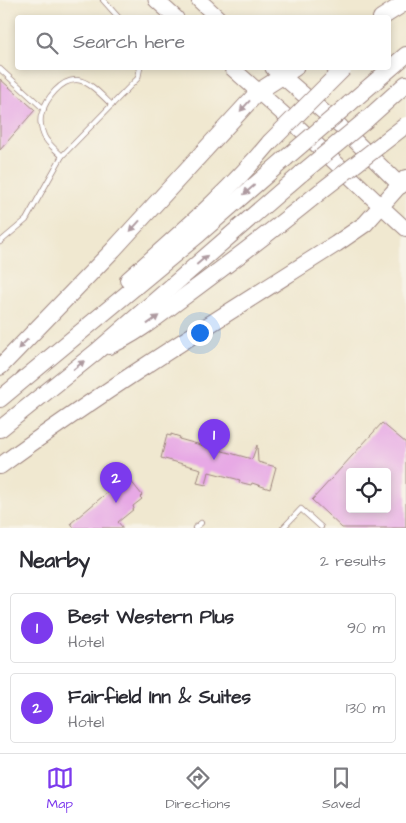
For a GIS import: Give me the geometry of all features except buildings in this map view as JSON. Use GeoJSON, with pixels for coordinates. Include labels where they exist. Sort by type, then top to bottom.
{"type":"FeatureCollection","features":[{"type":"Feature","properties":{"kind":"highway"},"geometry":{"type":"LineString","coordinates":[[156,0],[173,15]]}},
{"type":"Feature","properties":{"kind":"highway"},"geometry":{"type":"LineString","coordinates":[[199,0],[215,15]]}},
{"type":"Feature","properties":{"kind":"highway"},"geometry":{"type":"LineString","coordinates":[[386,15],[406,4]]}},
{"type":"Feature","properties":{"kind":"highway"},"geometry":{"type":"LineString","coordinates":[[391,19],[406,4]]}},
{"type":"Feature","properties":{"kind":"highway"},"geometry":{"type":"LineString","coordinates":[[391,68],[406,55]]}},
{"type":"Feature","properties":{"kind":"highway"},"geometry":{"type":"LineString","coordinates":[[234,70],[381,206]]}},
{"type":"Feature","properties":{"kind":"highway"},"geometry":{"type":"LineString","coordinates":[[0,367],[124,238],[258,91],[283,70],[404,185],[365,224],[99,396],[0,466]]}},
{"type":"Feature","properties":{"kind":"highway"},"geometry":{"type":"LineString","coordinates":[[0,399],[197,218],[342,70]]}},
{"type":"Feature","properties":{"kind":"highway"},"geometry":{"type":"LineString","coordinates":[[0,399],[199,234],[389,70]]}},
{"type":"Feature","properties":{"kind":"highway"},"geometry":{"type":"LineString","coordinates":[[0,429],[96,352],[406,84]]}},
{"type":"Feature","properties":{"kind":"highway"},"geometry":{"type":"LineString","coordinates":[[96,352],[127,338],[258,242],[406,125]]}},
{"type":"Feature","properties":{"kind":"main road"},"geometry":{"type":"LineString","coordinates":[[381,206],[406,229]]}},
{"type":"Feature","properties":{"kind":"lane"},"geometry":{"type":"LineString","coordinates":[[103,0],[116,15]]}},
{"type":"Feature","properties":{"kind":"lane"},"geometry":{"type":"LineString","coordinates":[[0,69],[44,109]]}},
{"type":"Feature","properties":{"kind":"lane"},"geometry":{"type":"LineString","coordinates":[[0,242],[26,220],[62,156],[138,78],[140,70]]}},
{"type":"Feature","properties":{"kind":"lane"},"geometry":{"type":"LineString","coordinates":[[62,156],[44,137],[41,126],[41,114],[50,98],[64,84],[77,80],[89,85],[112,105]]}},
{"type":"Feature","properties":{"kind":"lane"},"geometry":{"type":"LineString","coordinates":[[283,528],[301,509],[321,527]]}},
{"type":"Feature","properties":{"kind":"lane"},"geometry":{"type":"LineString","coordinates":[[195,528],[201,523]]}},
{"type":"Feature","properties":{"kind":"place","name":"Best Western Plus"},"geometry":{"type":"Point","coordinates":[214,460]}},
{"type":"Feature","properties":{"kind":"place","name":"Fairfield Inn & Suites"},"geometry":{"type":"Point","coordinates":[116,503]}}]}
